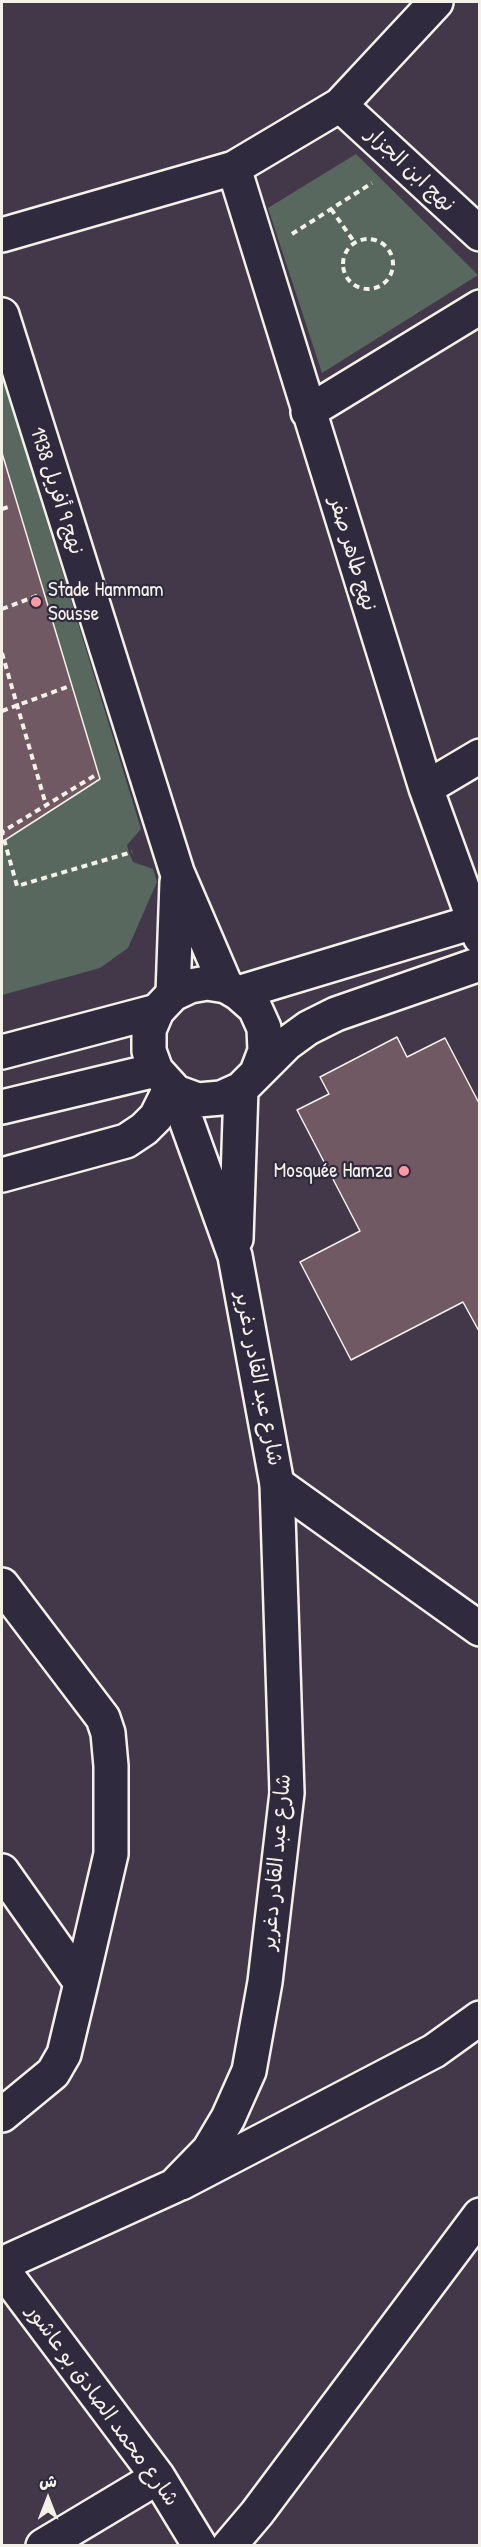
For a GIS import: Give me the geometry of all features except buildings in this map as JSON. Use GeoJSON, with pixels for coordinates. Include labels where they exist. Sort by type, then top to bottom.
{"type":"FeatureCollection","features":[{"type":"Feature","properties":{"kind":"street"},"geometry":{"type":"LineString","coordinates":[[2,235],[234,168],[340,105],[436,2]]}},
{"type":"Feature","properties":{"kind":"street","name":"نهج ابن الجزار"},"geometry":{"type":"LineString","coordinates":[[340,105],[480,234]]}},
{"type":"Feature","properties":{"kind":"street","name":"نهج طاهر صفر"},"geometry":{"type":"LineString","coordinates":[[234,168],[426,788],[478,927]]}},
{"type":"Feature","properties":{"kind":"street"},"geometry":{"type":"LineString","coordinates":[[308,412],[480,307]]}},
{"type":"Feature","properties":{"kind":"street","name":"نهج 9 أفريل 1938"},"geometry":{"type":"LineString","coordinates":[[2,315],[172,856]]}},
{"type":"Feature","properties":{"kind":"street"},"geometry":{"type":"LineString","coordinates":[[426,788],[480,756]]}},
{"type":"Feature","properties":{"kind":"street"},"geometry":{"type":"LineString","coordinates":[[172,856],[232,989]]}},
{"type":"Feature","properties":{"kind":"street"},"geometry":{"type":"LineString","coordinates":[[172,856],[165,1002],[149,1030],[149,1051],[168,1083],[198,1100],[221,1098],[249,1081],[286,1044],[317,1023],[480,964]]}},
{"type":"Feature","properties":{"kind":"street"},"geometry":{"type":"LineString","coordinates":[[232,989],[478,927]]}},
{"type":"Feature","properties":{"kind":"street"},"geometry":{"type":"LineString","coordinates":[[2,1052],[165,1002],[190,986],[207,983],[232,989],[255,1008],[264,1028],[265,1051],[249,1081]]}},
{"type":"Feature","properties":{"kind":"street","name":"شارع عبد القادر دغرير"},"geometry":{"type":"LineString","coordinates":[[235,1256],[249,1081]]}},
{"type":"Feature","properties":{"kind":"street"},"geometry":{"type":"LineString","coordinates":[[2,1107],[168,1083]]}},
{"type":"Feature","properties":{"kind":"street"},"geometry":{"type":"LineString","coordinates":[[2,1175],[126,1141],[144,1129],[156,1117],[168,1083]]}},
{"type":"Feature","properties":{"kind":"street","name":"شارع عبد القادر دغرير"},"geometry":{"type":"LineString","coordinates":[[2,2267],[139,2205],[174,2186],[208,2150],[228,2118],[249,2071],[265,1982],[287,1793],[278,1484],[235,1256],[168,1083]]}},
{"type":"Feature","properties":{"kind":"street"},"geometry":{"type":"LineString","coordinates":[[278,1484],[480,1629]]}},
{"type":"Feature","properties":{"kind":"street"},"geometry":{"type":"LineString","coordinates":[[2,1585],[104,1719],[108,1733],[111,1766],[111,1854],[64,2054],[53,2073],[2,2115]]}},
{"type":"Feature","properties":{"kind":"street"},"geometry":{"type":"LineString","coordinates":[[2,1871],[81,1983]]}},
{"type":"Feature","properties":{"kind":"street"},"geometry":{"type":"LineString","coordinates":[[174,2186],[434,2051],[480,2018]]}},
{"type":"Feature","properties":{"kind":"street"},"geometry":{"type":"LineString","coordinates":[[229,2546],[264,2504],[480,2215]]}},
{"type":"Feature","properties":{"kind":"street","name":"شارع محمد الصادق بو عاشور"},"geometry":{"type":"LineString","coordinates":[[2,2267],[158,2477],[200,2546]]}},
{"type":"Feature","properties":{"kind":"street"},"geometry":{"type":"LineString","coordinates":[[43,2546],[158,2477]]}},
{"type":"Feature","properties":{"kind":"path"},"geometry":{"type":"LineString","coordinates":[[260,255],[403,163]]}},
{"type":"Feature","properties":{"kind":"path"},"geometry":{"type":"LineString","coordinates":[[331,209],[355,243]]}},
{"type":"Feature","properties":{"kind":"path"},"geometry":{"type":"LineString","coordinates":[[372,240],[387,248],[393,264],[387,280],[380,286],[365,289],[358,287],[346,277],[342,262],[344,254],[355,243],[372,240]]}},
{"type":"Feature","properties":{"kind":"path"},"geometry":{"type":"LineString","coordinates":[[2,509],[11,506]]}},
{"type":"Feature","properties":{"kind":"path"},"geometry":{"type":"LineString","coordinates":[[2,609],[39,595]]}},
{"type":"Feature","properties":{"kind":"path"},"geometry":{"type":"LineString","coordinates":[[2,653],[46,805]]}},
{"type":"Feature","properties":{"kind":"path"},"geometry":{"type":"LineString","coordinates":[[2,711],[67,687]]}},
{"type":"Feature","properties":{"kind":"path"},"geometry":{"type":"LineString","coordinates":[[94,776],[2,832],[17,886],[172,856]]}},
{"type":"Feature","properties":{"kind":"green space"},"geometry":{"type":"Polygon","coordinates":[[[356,154],[478,275],[322,373],[268,208],[356,154]]]}},
{"type":"Feature","properties":{"kind":"green space","name":"Stade Hammam Sousse"},"geometry":{"type":"Polygon","coordinates":[[[2,375],[141,829],[127,845],[129,853],[133,862],[153,869],[157,882],[128,948],[100,968],[2,995],[2,375]]]}},
{"type":"Feature","properties":{"kind":"place","name":"Stade Hammam Sousse"},"geometry":{"type":"Point","coordinates":[36,602]}},
{"type":"Feature","properties":{"kind":"place","name":"Mosquée Hamza"},"geometry":{"type":"Point","coordinates":[404,1171]}}]}
